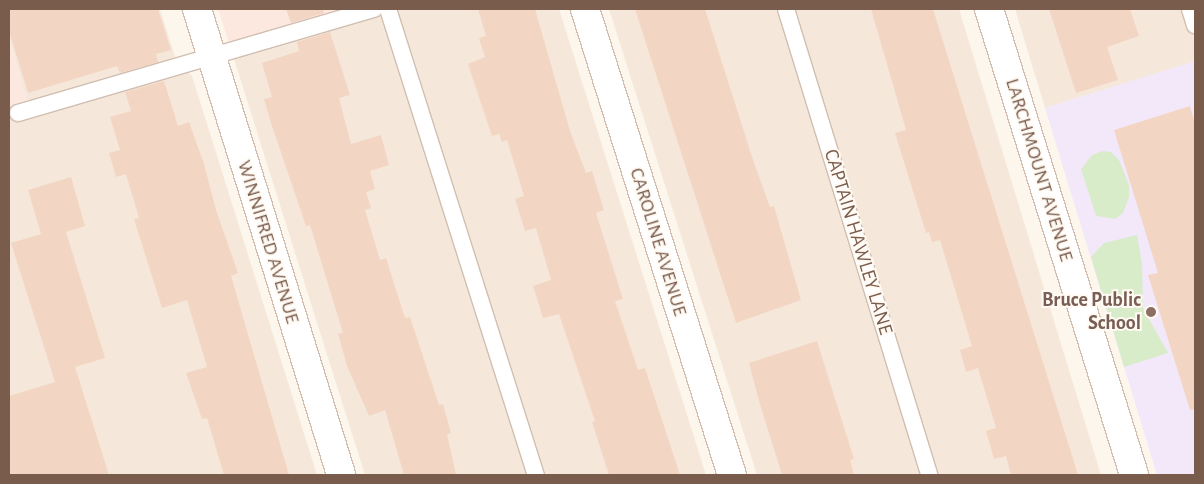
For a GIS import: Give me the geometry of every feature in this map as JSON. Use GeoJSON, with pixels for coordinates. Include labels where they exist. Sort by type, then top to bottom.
{"type":"FeatureCollection","features":[{"type":"Feature","properties":{"kind":"street","name":"WINNIFRED AVENUE"},"geometry":{"type":"LineString","coordinates":[[197,9],[341,475]]}},
{"type":"Feature","properties":{"kind":"street","name":"CAROLINE AVENUE"},"geometry":{"type":"LineString","coordinates":[[585,9],[732,475]]}},
{"type":"Feature","properties":{"kind":"street","name":"LARCHMOUNT AVENUE"},"geometry":{"type":"LineString","coordinates":[[989,9],[1134,475]]}},
{"type":"Feature","properties":{"kind":"lane"},"geometry":{"type":"LineString","coordinates":[[18,113],[374,9]]}},
{"type":"Feature","properties":{"kind":"lane"},"geometry":{"type":"LineString","coordinates":[[388,9],[536,475]]}},
{"type":"Feature","properties":{"kind":"lane","name":"CAPTAIN HAWLEY LANE"},"geometry":{"type":"LineString","coordinates":[[786,9],[929,475]]}},
{"type":"Feature","properties":{"kind":"lane"},"geometry":{"type":"LineString","coordinates":[[1190,9],[1195,25]]}},
{"type":"Feature","properties":{"kind":"shaded area"},"geometry":{"type":"Polygon","coordinates":[[[9,9],[160,9],[176,60],[192,76],[317,475],[9,475],[9,107],[27,101],[9,39],[9,9]]]}},
{"type":"Feature","properties":{"kind":"shaded area"},"geometry":{"type":"Polygon","coordinates":[[[218,9],[347,9],[229,43],[218,9]]]}},
{"type":"Feature","properties":{"kind":"shaded area"},"geometry":{"type":"Polygon","coordinates":[[[347,9],[559,9],[706,475],[365,475],[229,43],[347,9]]]}},
{"type":"Feature","properties":{"kind":"shaded area"},"geometry":{"type":"Polygon","coordinates":[[[609,9],[959,9],[1101,475],[757,475],[609,9]]]}},
{"type":"Feature","properties":{"kind":"shaded area"},"geometry":{"type":"Polygon","coordinates":[[[1015,9],[1195,9],[1195,62],[1045,108],[1015,9]]]}},
{"type":"Feature","properties":{"kind":"shaded area"},"geometry":{"type":"Polygon","coordinates":[[[9,39],[27,101],[9,107],[9,39]]]}},
{"type":"Feature","properties":{"kind":"shaded area","name":"Bruce Public School"},"geometry":{"type":"Polygon","coordinates":[[[1195,61],[1195,475],[1157,475],[1045,108],[1195,61]]]}},
{"type":"Feature","properties":{"kind":"green space"},"geometry":{"type":"Polygon","coordinates":[[[1103,151],[1111,152],[1119,160],[1129,185],[1129,197],[1123,213],[1115,219],[1096,216],[1081,169],[1092,155],[1103,151]]]}},
{"type":"Feature","properties":{"kind":"green space"},"geometry":{"type":"Polygon","coordinates":[[[1137,235],[1142,264],[1143,308],[1168,353],[1124,367],[1091,257],[1104,243],[1137,235]]]}},
{"type":"Feature","properties":{"kind":"building"},"geometry":{"type":"Polygon","coordinates":[[[9,9],[158,9],[171,50],[156,54],[158,62],[120,73],[117,66],[28,93],[9,31],[9,9]]]}},
{"type":"Feature","properties":{"kind":"building"},"geometry":{"type":"Polygon","coordinates":[[[286,9],[323,9],[324,13],[291,23],[286,9]]]}},
{"type":"Feature","properties":{"kind":"building"},"geometry":{"type":"Polygon","coordinates":[[[478,9],[535,9],[570,131],[586,173],[592,171],[604,210],[596,213],[623,299],[615,301],[638,370],[645,368],[680,475],[609,475],[592,422],[595,421],[559,314],[543,318],[533,286],[551,280],[536,228],[525,231],[515,199],[524,196],[507,140],[502,142],[499,134],[492,136],[468,64],[485,57],[479,38],[486,36],[478,9]]]}},
{"type":"Feature","properties":{"kind":"building"},"geometry":{"type":"Polygon","coordinates":[[[635,9],[705,9],[754,163],[770,207],[774,206],[801,300],[736,323],[635,9]]]}},
{"type":"Feature","properties":{"kind":"building"},"geometry":{"type":"Polygon","coordinates":[[[871,9],[933,9],[1078,475],[1011,475],[1006,456],[994,459],[986,431],[996,428],[978,368],[966,372],[960,350],[972,346],[940,240],[932,242],[929,232],[926,233],[895,133],[906,130],[871,9]]]}},
{"type":"Feature","properties":{"kind":"building"},"geometry":{"type":"Polygon","coordinates":[[[1049,9],[1130,9],[1139,36],[1107,47],[1118,80],[1076,93],[1049,9]]]}},
{"type":"Feature","properties":{"kind":"building"},"geometry":{"type":"Polygon","coordinates":[[[330,32],[350,95],[339,98],[351,144],[381,135],[389,165],[370,171],[375,189],[366,192],[371,208],[365,210],[380,260],[386,258],[405,318],[410,317],[439,405],[443,404],[451,433],[447,434],[456,475],[404,475],[385,410],[369,416],[347,366],[338,334],[343,333],[310,225],[306,226],[264,99],[272,97],[262,63],[299,51],[297,42],[330,32]]]}},
{"type":"Feature","properties":{"kind":"building"},"geometry":{"type":"Polygon","coordinates":[[[164,81],[178,126],[189,122],[204,164],[216,210],[238,273],[231,276],[289,475],[224,475],[207,418],[202,419],[186,373],[207,367],[187,300],[162,308],[134,219],[139,218],[126,174],[116,177],[109,153],[120,150],[110,117],[131,111],[125,92],[164,81]]]}},
{"type":"Feature","properties":{"kind":"building"},"geometry":{"type":"Polygon","coordinates":[[[1190,106],[1195,124],[1195,409],[1190,410],[1148,275],[1158,273],[1114,130],[1190,106]]]}},
{"type":"Feature","properties":{"kind":"building"},"geometry":{"type":"Polygon","coordinates":[[[71,177],[85,226],[66,232],[105,358],[75,367],[109,475],[9,475],[9,396],[55,382],[11,243],[41,234],[28,190],[71,177]]]}},
{"type":"Feature","properties":{"kind":"building"},"geometry":{"type":"Polygon","coordinates":[[[817,341],[854,459],[850,460],[854,475],[782,475],[759,401],[749,363],[817,341]]]}},
{"type":"Feature","properties":{"kind":"place","name":"Bruce Public School"},"geometry":{"type":"Point","coordinates":[1151,312]}}]}
